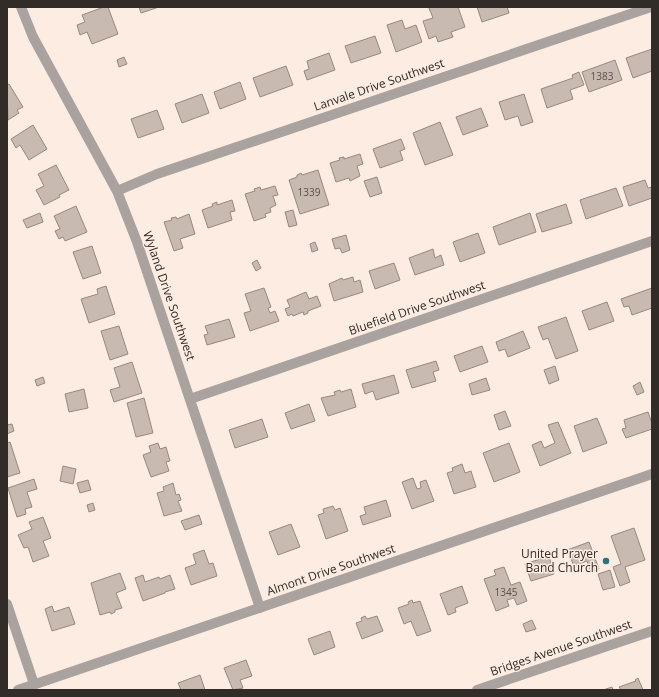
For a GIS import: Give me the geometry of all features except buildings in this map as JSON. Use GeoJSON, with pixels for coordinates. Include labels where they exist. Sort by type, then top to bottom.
{"type":"FeatureCollection","features":[{"type":"Feature","properties":{"kind":"street","name":"Wyland Drive Southwest"},"geometry":{"type":"LineString","coordinates":[[21,7],[33,37],[117,191],[137,242],[260,608]]}},
{"type":"Feature","properties":{"kind":"street","name":"Lanvale Drive Southwest"},"geometry":{"type":"LineString","coordinates":[[117,191],[164,172],[651,7]]}},
{"type":"Feature","properties":{"kind":"street","name":"Bluefield Drive Southwest"},"geometry":{"type":"LineString","coordinates":[[190,399],[652,241]]}},
{"type":"Feature","properties":{"kind":"street","name":"Almont Drive Southwest"},"geometry":{"type":"LineString","coordinates":[[18,690],[652,474]]}},
{"type":"Feature","properties":{"kind":"street"},"geometry":{"type":"LineString","coordinates":[[7,604],[34,684]]}},
{"type":"Feature","properties":{"kind":"street","name":"Bridges Avenue Southwest"},"geometry":{"type":"LineString","coordinates":[[477,690],[502,686],[652,631]]}},
{"type":"Feature","properties":{"kind":"place","name":"United Prayer Band Church"},"geometry":{"type":"Point","coordinates":[606,561]}}]}
